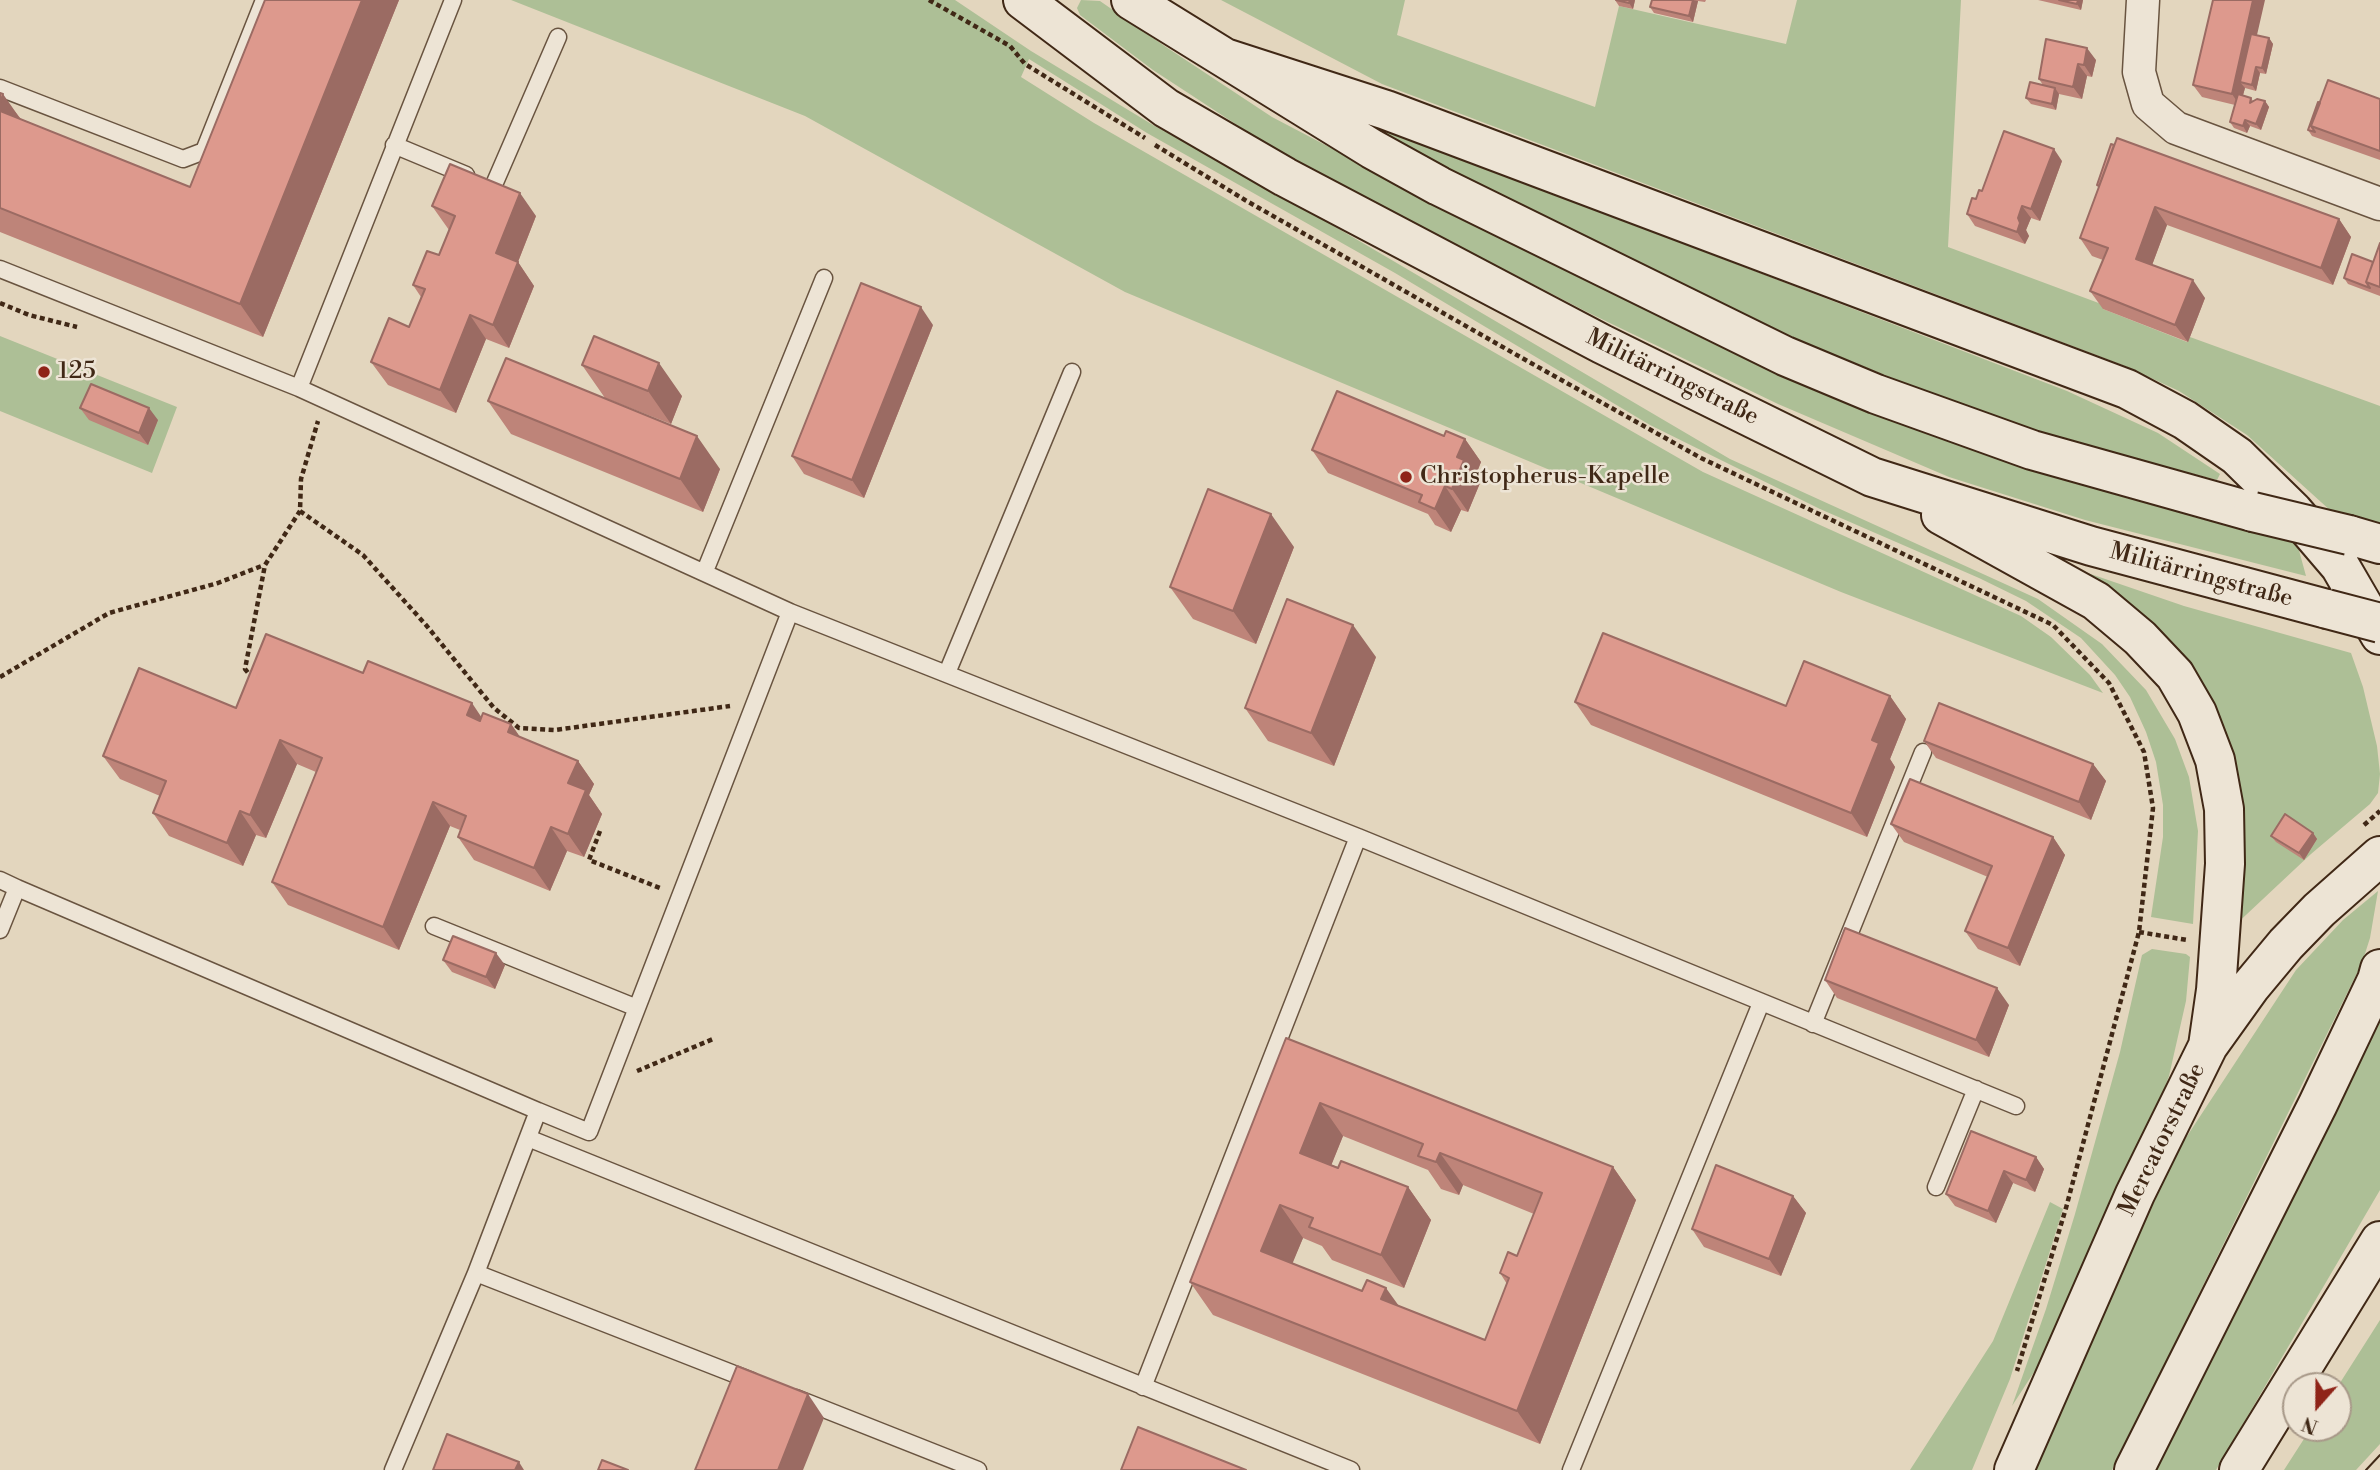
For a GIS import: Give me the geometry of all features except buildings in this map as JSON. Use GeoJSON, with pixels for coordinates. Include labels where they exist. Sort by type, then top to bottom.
{"type":"FeatureCollection","features":[{"type":"Feature","properties":{"kind":"main road"},"geometry":{"type":"LineString","coordinates":[[1131,0],[1372,149],[1439,186],[1785,356],[1876,394],[2032,450],[2364,540]]}},
{"type":"Feature","properties":{"kind":"main road","name":"Militärringstraße"},"geometry":{"type":"LineString","coordinates":[[1030,2],[1166,108],[1285,177],[1602,344],[1872,477],[2091,546],[2380,623]]}},
{"type":"Feature","properties":{"kind":"main road"},"geometry":{"type":"LineString","coordinates":[[1225,58],[1386,110],[2127,389],[2185,420],[2237,456],[2293,511],[2340,566],[2380,635]]}},
{"type":"Feature","properties":{"kind":"main road"},"geometry":{"type":"LineString","coordinates":[[1872,477],[2096,601],[2140,638],[2175,675],[2197,713],[2215,760],[2224,809],[2225,863],[2220,945],[2208,1046]]}},
{"type":"Feature","properties":{"kind":"main road","name":"Mercatorstraße"},"geometry":{"type":"LineString","coordinates":[[2014,1470],[2135,1194],[2208,1046],[2251,986],[2370,849]]}},
{"type":"Feature","properties":{"kind":"main road"},"geometry":{"type":"LineString","coordinates":[[2134,1470],[2318,1104],[2380,969]]}},
{"type":"Feature","properties":{"kind":"main road"},"geometry":{"type":"LineString","coordinates":[[2239,1470],[2380,1241]]}},
{"type":"Feature","properties":{"kind":"street"},"geometry":{"type":"LineString","coordinates":[[2143,0],[2139,72],[2148,104],[2176,128],[2380,204]]}},
{"type":"Feature","properties":{"kind":"lane"},"geometry":{"type":"LineString","coordinates":[[0,88],[183,159],[204,151],[264,0]]}},
{"type":"Feature","properties":{"kind":"lane"},"geometry":{"type":"LineString","coordinates":[[299,388],[453,0]]}},
{"type":"Feature","properties":{"kind":"lane"},"geometry":{"type":"LineString","coordinates":[[394,145],[499,189],[558,37]]}},
{"type":"Feature","properties":{"kind":"lane"},"geometry":{"type":"LineString","coordinates":[[0,269],[299,388],[790,612],[1358,837],[2016,1106]]}},
{"type":"Feature","properties":{"kind":"lane"},"geometry":{"type":"LineString","coordinates":[[705,571],[824,278]]}},
{"type":"Feature","properties":{"kind":"lane"},"geometry":{"type":"LineString","coordinates":[[947,673],[1072,372]]}},
{"type":"Feature","properties":{"kind":"lane"},"geometry":{"type":"LineString","coordinates":[[0,880],[589,1132],[790,612]]}},
{"type":"Feature","properties":{"kind":"lane"},"geometry":{"type":"LineString","coordinates":[[1813,1024],[1923,752]]}},
{"type":"Feature","properties":{"kind":"lane"},"geometry":{"type":"LineString","coordinates":[[1143,1387],[1358,837]]}},
{"type":"Feature","properties":{"kind":"lane"},"geometry":{"type":"LineString","coordinates":[[0,930],[17,888]]}},
{"type":"Feature","properties":{"kind":"lane"},"geometry":{"type":"LineString","coordinates":[[434,926],[637,1008]]}},
{"type":"Feature","properties":{"kind":"lane"},"geometry":{"type":"LineString","coordinates":[[1571,1470],[1761,1003]]}},
{"type":"Feature","properties":{"kind":"lane"},"geometry":{"type":"LineString","coordinates":[[1936,1187],[1976,1089]]}},
{"type":"Feature","properties":{"kind":"lane"},"geometry":{"type":"LineString","coordinates":[[393,1470],[476,1273],[538,1111]]}},
{"type":"Feature","properties":{"kind":"lane"},"geometry":{"type":"LineString","coordinates":[[528,1138],[1351,1470]]}},
{"type":"Feature","properties":{"kind":"lane"},"geometry":{"type":"LineString","coordinates":[[476,1273],[736,1382],[770,1388],[978,1470]]}},
{"type":"Feature","properties":{"kind":"path"},"geometry":{"type":"LineString","coordinates":[[929,0],[1010,46],[1025,64],[1245,200],[1534,365],[1701,457],[2053,625],[2109,683],[2144,752],[2153,808],[2139,932],[2066,1208],[2014,1380]]}},
{"type":"Feature","properties":{"kind":"path"},"geometry":{"type":"LineString","coordinates":[[259,687],[245,669],[265,565],[299,511],[301,479],[324,400]]}},
{"type":"Feature","properties":{"kind":"path"},"geometry":{"type":"LineString","coordinates":[[299,511],[363,555],[426,625],[494,708],[519,728],[555,730],[755,702]]}},
{"type":"Feature","properties":{"kind":"path"},"geometry":{"type":"LineString","coordinates":[[0,677],[109,613],[218,583],[265,565]]}},
{"type":"Feature","properties":{"kind":"path"},"geometry":{"type":"LineString","coordinates":[[516,735],[519,728]]}},
{"type":"Feature","properties":{"kind":"path"},"geometry":{"type":"LineString","coordinates":[[2370,849],[2379,812]]}},
{"type":"Feature","properties":{"kind":"path"},"geometry":{"type":"LineString","coordinates":[[600,831],[589,860],[680,896]]}},
{"type":"Feature","properties":{"kind":"path"},"geometry":{"type":"LineString","coordinates":[[2139,932],[2220,945]]}},
{"type":"Feature","properties":{"kind":"path"},"geometry":{"type":"LineString","coordinates":[[614,1066],[635,1072],[713,1039]]}},
{"type":"Feature","properties":{"kind":"green space"},"geometry":{"type":"Polygon","coordinates":[[[511,0],[955,0],[1031,51],[1153,125],[1293,202],[1730,459],[2038,599],[2102,644],[2146,690],[2175,739],[2189,777],[2198,831],[2193,924],[2151,917],[2163,837],[2163,805],[2156,762],[2130,697],[2115,675],[2081,638],[2026,601],[1820,509],[1650,425],[1395,273],[1147,133],[1029,59],[1021,77],[1094,123],[1703,472],[2021,616],[2051,637],[2090,675],[2103,693],[1841,592],[1125,292],[805,116],[511,0]]]}},
{"type":"Feature","properties":{"kind":"green space"},"geometry":{"type":"Polygon","coordinates":[[[1081,0],[1100,1],[1272,117],[1495,234],[1712,343],[1795,380],[2032,470],[2297,543],[2306,576],[2085,520],[1949,477],[1778,404],[1587,312],[1263,142],[1153,70],[1080,15],[1077,8],[1081,0]]]}},
{"type":"Feature","properties":{"kind":"green space"},"geometry":{"type":"Polygon","coordinates":[[[1221,0],[1405,0],[1397,35],[1595,107],[1619,6],[1786,44],[1797,0],[1961,0],[1948,247],[2104,305],[2103,309],[2187,342],[2190,337],[2380,406],[2380,524],[2332,512],[2247,435],[2179,391],[2125,366],[1382,84],[1221,0]]]}},
{"type":"Feature","properties":{"kind":"green space"},"geometry":{"type":"Polygon","coordinates":[[[1380,127],[2067,391],[2158,433],[2220,474],[2217,480],[2074,443],[1934,395],[1801,341],[1484,187],[1378,132],[1380,127]]]}},
{"type":"Feature","properties":{"kind":"green space","name":"125"},"geometry":{"type":"Polygon","coordinates":[[[0,336],[177,407],[152,473],[0,411],[0,336]]]}},
{"type":"Feature","properties":{"kind":"green space"},"geometry":{"type":"Polygon","coordinates":[[[2041,557],[2184,606],[2351,653],[2363,687],[2377,746],[2380,774],[2378,793],[2370,804],[2311,854],[2231,929],[2225,751],[2041,557]]]}},
{"type":"Feature","properties":{"kind":"green space"},"geometry":{"type":"Polygon","coordinates":[[[2378,891],[2370,938],[2362,963],[2112,1470],[2033,1470],[2176,1153],[2296,970],[2343,920],[2378,891]]]}},
{"type":"Feature","properties":{"kind":"green space"},"geometry":{"type":"Polygon","coordinates":[[[2152,949],[2186,954],[2190,957],[2186,1001],[2169,1076],[2154,1117],[2049,1349],[2012,1406],[2075,1214],[2120,1052],[2142,955],[2152,949]]]}},
{"type":"Feature","properties":{"kind":"green space"},"geometry":{"type":"Polygon","coordinates":[[[2380,1015],[2380,1190],[2216,1470],[2154,1470],[2380,1015]]]}},
{"type":"Feature","properties":{"kind":"green space"},"geometry":{"type":"Polygon","coordinates":[[[2050,1202],[2063,1209],[2010,1379],[1972,1470],[1910,1470],[1993,1341],[2050,1202]]]}},
{"type":"Feature","properties":{"kind":"green space"},"geometry":{"type":"Polygon","coordinates":[[[2380,1320],[2380,1444],[2356,1470],[2284,1470],[2302,1442],[2352,1442],[2352,1372],[2347,1372],[2380,1320]]]}},
{"type":"Feature","properties":{"kind":"tram line"},"geometry":{"type":"LineString","coordinates":[[2366,1470],[2380,1455]]}},
{"type":"Feature","properties":{"kind":"place","name":"125"},"geometry":{"type":"Point","coordinates":[44,372]}},
{"type":"Feature","properties":{"kind":"place","name":"Christopherus-Kapelle"},"geometry":{"type":"Point","coordinates":[1406,477]}}]}
